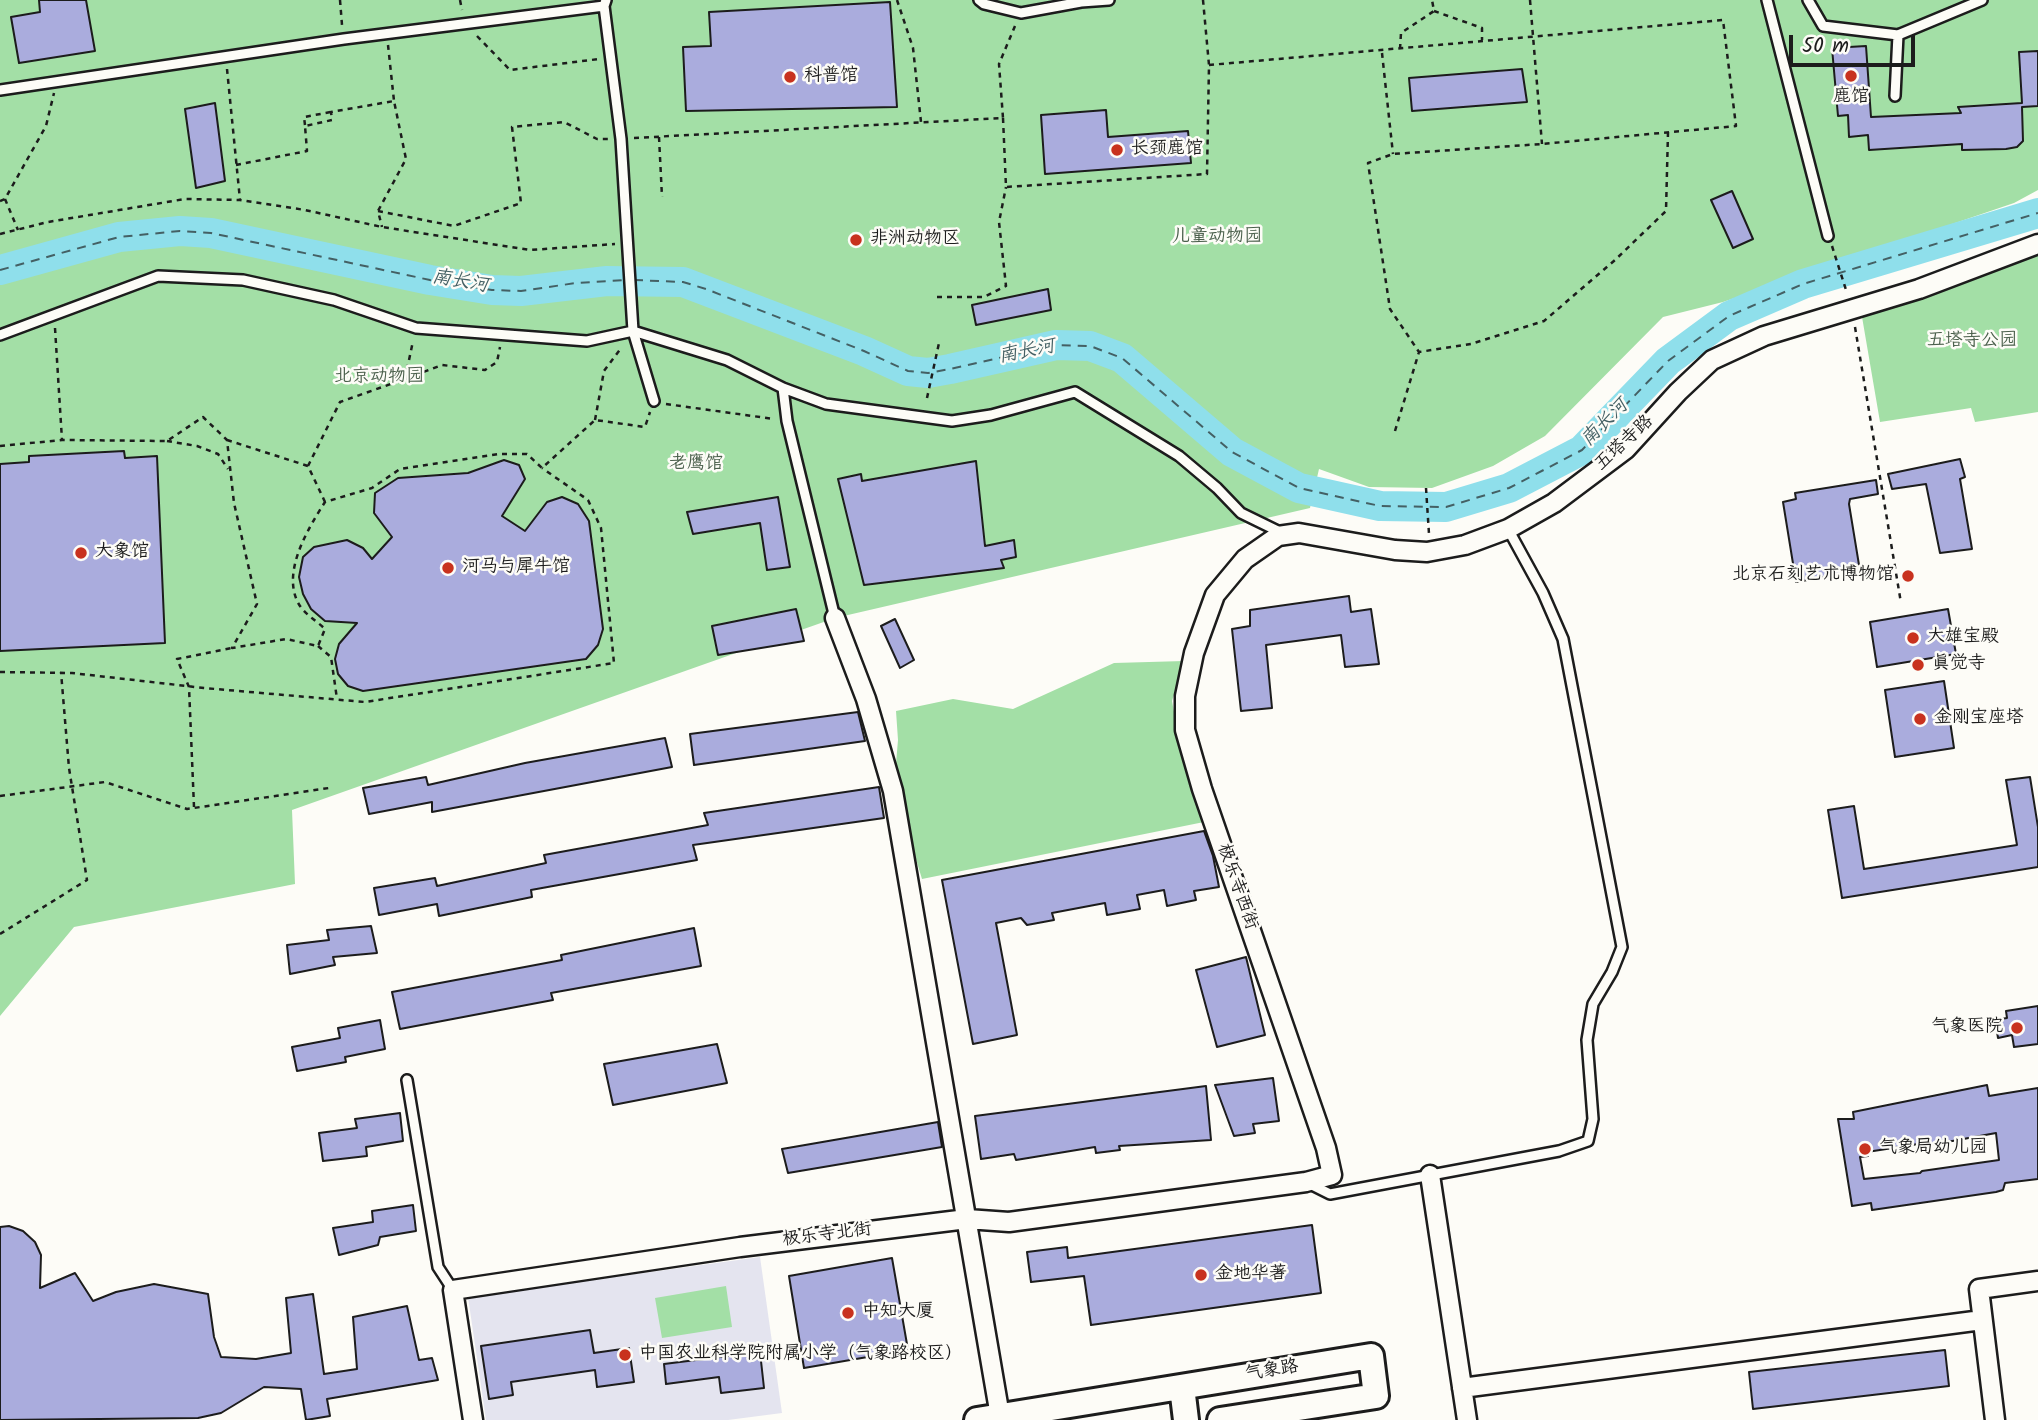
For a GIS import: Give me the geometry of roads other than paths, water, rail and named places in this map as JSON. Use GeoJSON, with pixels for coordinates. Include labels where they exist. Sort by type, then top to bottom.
{"type":"FeatureCollection","features":[{"type":"Feature","properties":{"kind":"street","name":"五塔寺路"},"geometry":{"type":"LineString","coordinates":[[1286,535],[1299,533],[1395,550],[1431,551],[1465,545],[1508,529],[1554,503],[1626,449],[1678,392],[1712,360],[1850,302],[1919,289],[2038,244]]}},
{"type":"Feature","properties":{"kind":"street","name":"极乐寺西街"},"geometry":{"type":"LineString","coordinates":[[1286,535],[1278,536],[1245,559],[1215,595],[1189,674],[1185,696],[1185,730],[1202,789],[1326,1148],[1332,1175]]}},
{"type":"Feature","properties":{"kind":"street"},"geometry":{"type":"LineString","coordinates":[[835,618],[866,699],[893,791],[967,1219],[989,1418]]}},
{"type":"Feature","properties":{"kind":"street","name":"极乐寺北街"},"geometry":{"type":"LineString","coordinates":[[453,1290],[740,1247],[967,1219],[1009,1223],[1306,1182],[1332,1175]]}},
{"type":"Feature","properties":{"kind":"street"},"geometry":{"type":"LineString","coordinates":[[1430,1175],[1467,1420]]}},
{"type":"Feature","properties":{"kind":"street"},"geometry":{"type":"LineString","coordinates":[[1995,1420],[1979,1289],[2038,1282]]}},
{"type":"Feature","properties":{"kind":"street"},"geometry":{"type":"LineString","coordinates":[[453,1290],[473,1420]]}},
{"type":"Feature","properties":{"kind":"street"},"geometry":{"type":"LineString","coordinates":[[1462,1388],[1982,1320]]}},
{"type":"Feature","properties":{"kind":"street","name":"气象路"},"geometry":{"type":"LineString","coordinates":[[989,1418],[1371,1356],[1376,1396],[1220,1420]]}},
{"type":"Feature","properties":{"kind":"street"},"geometry":{"type":"LineString","coordinates":[[1182,1387],[1186,1420]]}},
{"type":"Feature","properties":{"kind":"lane"},"geometry":{"type":"LineString","coordinates":[[979,0],[984,4],[1021,13],[1081,2],[1109,0]]}},
{"type":"Feature","properties":{"kind":"lane"},"geometry":{"type":"LineString","coordinates":[[1766,0],[1828,236]]}},
{"type":"Feature","properties":{"kind":"lane"},"geometry":{"type":"LineString","coordinates":[[1808,0],[1823,26],[1898,35],[1982,0]]}},
{"type":"Feature","properties":{"kind":"lane"},"geometry":{"type":"LineString","coordinates":[[0,87],[605,3],[621,139],[633,331],[654,401]]}},
{"type":"Feature","properties":{"kind":"lane"},"geometry":{"type":"LineString","coordinates":[[1895,96],[1898,35]]}},
{"type":"Feature","properties":{"kind":"lane"},"geometry":{"type":"LineString","coordinates":[[0,335],[158,276],[243,280],[334,300],[415,328],[587,341],[633,331],[727,360],[783,388],[826,404],[952,421],[991,415],[1075,392],[1179,456],[1217,488],[1241,513],[1286,535]]}},
{"type":"Feature","properties":{"kind":"lane"},"geometry":{"type":"LineString","coordinates":[[783,388],[788,421],[835,618]]}},
{"type":"Feature","properties":{"kind":"lane"},"geometry":{"type":"LineString","coordinates":[[1306,1182],[1330,1194],[1559,1151],[1588,1141],[1593,1119],[1587,1040],[1593,1004],[1612,972],[1622,947],[1563,639],[1543,593],[1508,529]]}},
{"type":"Feature","properties":{"kind":"lane"},"geometry":{"type":"LineString","coordinates":[[407,1080],[438,1267],[453,1290]]}},
{"type":"Feature","properties":{"kind":"waterway","name":"南长河"},"geometry":{"type":"LineString","coordinates":[[0,270],[119,237],[180,231],[211,233],[430,280],[492,290],[521,291],[607,281],[683,282],[864,351],[908,371],[928,373],[1056,345],[1090,346],[1122,358],[1232,452],[1299,488],[1380,506],[1446,507],[1509,488],[1582,450],[1668,361],[1729,316],[1803,284],[2038,213]]}},
{"type":"Feature","properties":{"kind":"place","name":"鹿馆"},"geometry":{"type":"Point","coordinates":[1851,76]}},
{"type":"Feature","properties":{"kind":"place","name":"科普馆"},"geometry":{"type":"Point","coordinates":[790,77]}},
{"type":"Feature","properties":{"kind":"place","name":"长颈鹿馆"},"geometry":{"type":"Point","coordinates":[1117,150]}},
{"type":"Feature","properties":{"kind":"place","name":"非洲动物区"},"geometry":{"type":"Point","coordinates":[856,240]}},
{"type":"Feature","properties":{"kind":"place","name":"大象馆"},"geometry":{"type":"Point","coordinates":[81,553]}},
{"type":"Feature","properties":{"kind":"place","name":"河马与犀牛馆"},"geometry":{"type":"Point","coordinates":[448,568]}},
{"type":"Feature","properties":{"kind":"place","name":"北京石刻艺术博物馆"},"geometry":{"type":"Point","coordinates":[1908,576]}},
{"type":"Feature","properties":{"kind":"place","name":"大雄宝殿"},"geometry":{"type":"Point","coordinates":[1913,638]}},
{"type":"Feature","properties":{"kind":"place","name":"真觉寺"},"geometry":{"type":"Point","coordinates":[1918,665]}},
{"type":"Feature","properties":{"kind":"place","name":"金刚宝座塔"},"geometry":{"type":"Point","coordinates":[1920,719]}},
{"type":"Feature","properties":{"kind":"place","name":"气象医院"},"geometry":{"type":"Point","coordinates":[2017,1028]}},
{"type":"Feature","properties":{"kind":"place","name":"气象局幼儿园"},"geometry":{"type":"Point","coordinates":[1865,1149]}},
{"type":"Feature","properties":{"kind":"place","name":"金地华著"},"geometry":{"type":"Point","coordinates":[1201,1275]}},
{"type":"Feature","properties":{"kind":"place","name":"中知大厦"},"geometry":{"type":"Point","coordinates":[848,1313]}},
{"type":"Feature","properties":{"kind":"place","name":"中国农业科学院附属小学（气象路校区）"},"geometry":{"type":"Point","coordinates":[625,1355]}},
{"type":"Feature","properties":{"kind":"park label","name":"儿童动物园"},"geometry":{"type":"Point","coordinates":[1217,238]}},
{"type":"Feature","properties":{"kind":"park label","name":"五塔寺公园"},"geometry":{"type":"Point","coordinates":[1972,342]}},
{"type":"Feature","properties":{"kind":"park label","name":"北京动物园"},"geometry":{"type":"Point","coordinates":[379,378]}},
{"type":"Feature","properties":{"kind":"park label","name":"老鹰馆"},"geometry":{"type":"Point","coordinates":[696,465]}}]}
